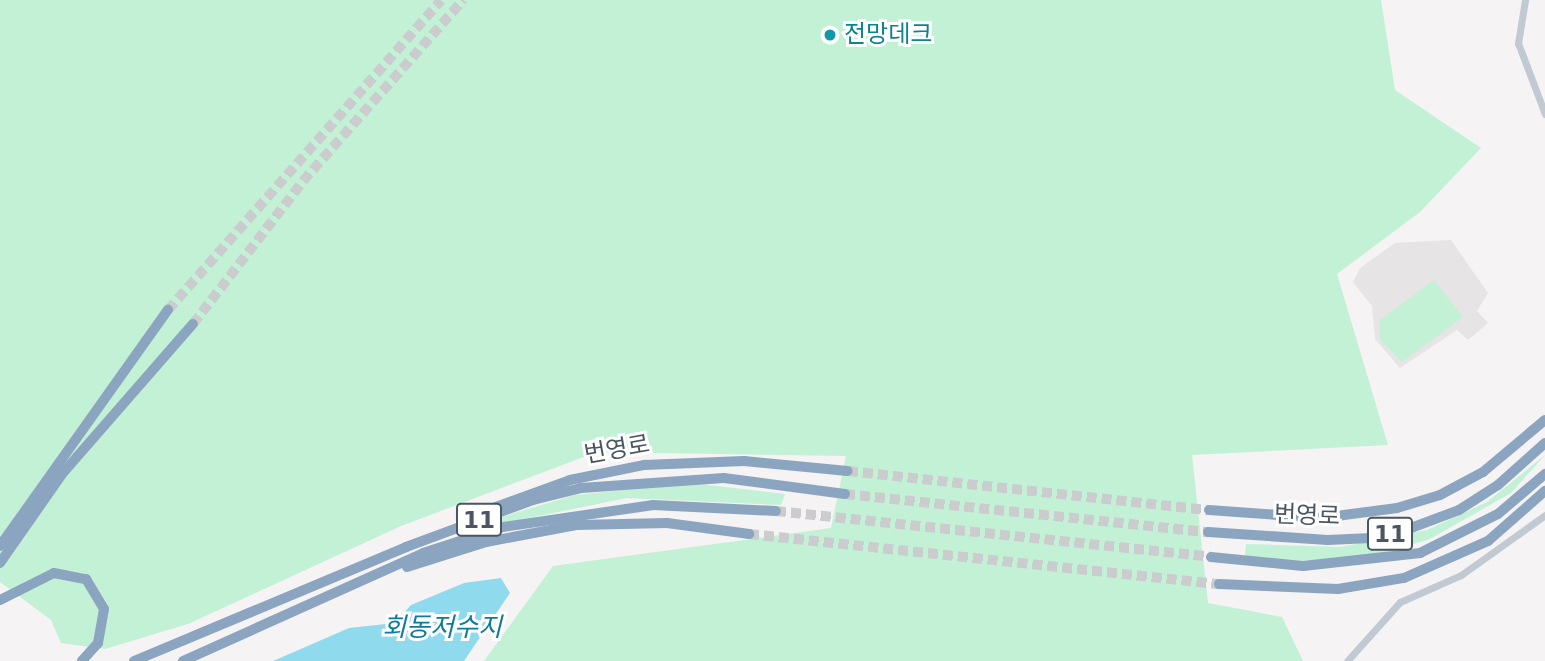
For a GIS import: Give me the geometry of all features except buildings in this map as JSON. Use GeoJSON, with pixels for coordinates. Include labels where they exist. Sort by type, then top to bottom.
{"type":"FeatureCollection","features":[{"type":"Feature","properties":{"kind":"highway"},"geometry":{"type":"LineString","coordinates":[[0,545],[4,534],[122,378],[168,310]]}},
{"type":"Feature","properties":{"kind":"highway"},"geometry":{"type":"LineString","coordinates":[[0,563],[62,474],[193,324]]}},
{"type":"Feature","properties":{"kind":"highway","name":"번영로"},"geometry":{"type":"LineString","coordinates":[[1209,510],[1321,518],[1397,508],[1440,495],[1483,472],[1545,420]]}},
{"type":"Feature","properties":{"kind":"highway","name":"번영로"},"geometry":{"type":"LineString","coordinates":[[1208,532],[1328,540],[1371,538],[1411,528],[1459,510],[1497,485],[1545,443]]}},
{"type":"Feature","properties":{"kind":"highway","name":"번영로"},"geometry":{"type":"LineString","coordinates":[[134,661],[406,547],[519,495],[604,472],[711,460],[848,471]]}},
{"type":"Feature","properties":{"kind":"highway","name":"번영로"},"geometry":{"type":"LineString","coordinates":[[1211,557],[1303,566],[1420,552],[1498,514],[1545,474]]}},
{"type":"Feature","properties":{"kind":"highway","name":"번영로"},"geometry":{"type":"LineString","coordinates":[[406,547],[533,500],[626,481],[724,478],[845,494]]}},
{"type":"Feature","properties":{"kind":"highway","name":"11"},"geometry":{"type":"LineString","coordinates":[[1219,584],[1338,589],[1404,578],[1488,541],[1545,491]]}},
{"type":"Feature","properties":{"kind":"highway","name":"11"},"geometry":{"type":"LineString","coordinates":[[183,661],[462,539],[562,516],[653,505],[776,511]]}},
{"type":"Feature","properties":{"kind":"highway","name":"11"},"geometry":{"type":"LineString","coordinates":[[371,578],[486,542],[577,525],[667,523],[749,534]]}},
{"type":"Feature","properties":{"kind":"highway"},"geometry":{"type":"LineString","coordinates":[[0,600],[54,573],[86,579],[104,609],[98,643],[82,661]]}},
{"type":"Feature","properties":{"kind":"street"},"geometry":{"type":"LineString","coordinates":[[1525,0],[1518,43],[1545,114]]}},
{"type":"Feature","properties":{"kind":"street"},"geometry":{"type":"LineString","coordinates":[[1347,661],[1408,597],[1461,575],[1545,515]]}},
{"type":"Feature","properties":{"kind":"shaded area"},"geometry":{"type":"Polygon","coordinates":[[[1451,240],[1488,293],[1477,311],[1488,323],[1468,340],[1457,330],[1400,368],[1375,339],[1372,306],[1353,282],[1360,268],[1395,243],[1451,240]]]}},
{"type":"Feature","properties":{"kind":"green space"},"geometry":{"type":"Polygon","coordinates":[[[0,0],[1381,0],[1395,90],[1481,148],[1420,212],[1337,274],[1388,445],[1192,455],[1208,603],[1282,617],[1303,661],[484,661],[553,566],[831,528],[846,456],[597,452],[401,526],[188,624],[105,649],[61,643],[51,620],[0,582],[0,0]]]}},
{"type":"Feature","properties":{"kind":"green space"},"geometry":{"type":"Polygon","coordinates":[[[1434,280],[1463,317],[1402,362],[1380,340],[1379,321],[1434,280]]]}},
{"type":"Feature","properties":{"kind":"green space"},"geometry":{"type":"Polygon","coordinates":[[[1545,455],[1511,493],[1430,539],[1370,557],[1296,561],[1245,556],[1246,544],[1340,547],[1427,530],[1487,502],[1545,455]]]}},
{"type":"Feature","properties":{"kind":"green space"},"geometry":{"type":"Polygon","coordinates":[[[691,483],[785,494],[781,505],[627,498],[500,524],[498,518],[575,495],[691,483]]]}},
{"type":"Feature","properties":{"kind":"water","name":"회동저수지"},"geometry":{"type":"Polygon","coordinates":[[[501,578],[510,593],[464,661],[273,661],[349,628],[395,623],[411,605],[464,583],[501,578]]]}},
{"type":"Feature","properties":{"kind":"tunnel"},"geometry":{"type":"LineString","coordinates":[[168,310],[441,0]]}},
{"type":"Feature","properties":{"kind":"tunnel"},"geometry":{"type":"LineString","coordinates":[[193,324],[303,181],[463,0]]}},
{"type":"Feature","properties":{"kind":"tunnel"},"geometry":{"type":"LineString","coordinates":[[848,471],[1209,510]]}},
{"type":"Feature","properties":{"kind":"tunnel"},"geometry":{"type":"LineString","coordinates":[[845,494],[1208,532]]}},
{"type":"Feature","properties":{"kind":"tunnel"},"geometry":{"type":"LineString","coordinates":[[776,511],[1211,557]]}},
{"type":"Feature","properties":{"kind":"tunnel"},"geometry":{"type":"LineString","coordinates":[[749,534],[1219,584]]}},
{"type":"Feature","properties":{"kind":"place","name":"전망데크"},"geometry":{"type":"Point","coordinates":[830,35]}}]}
